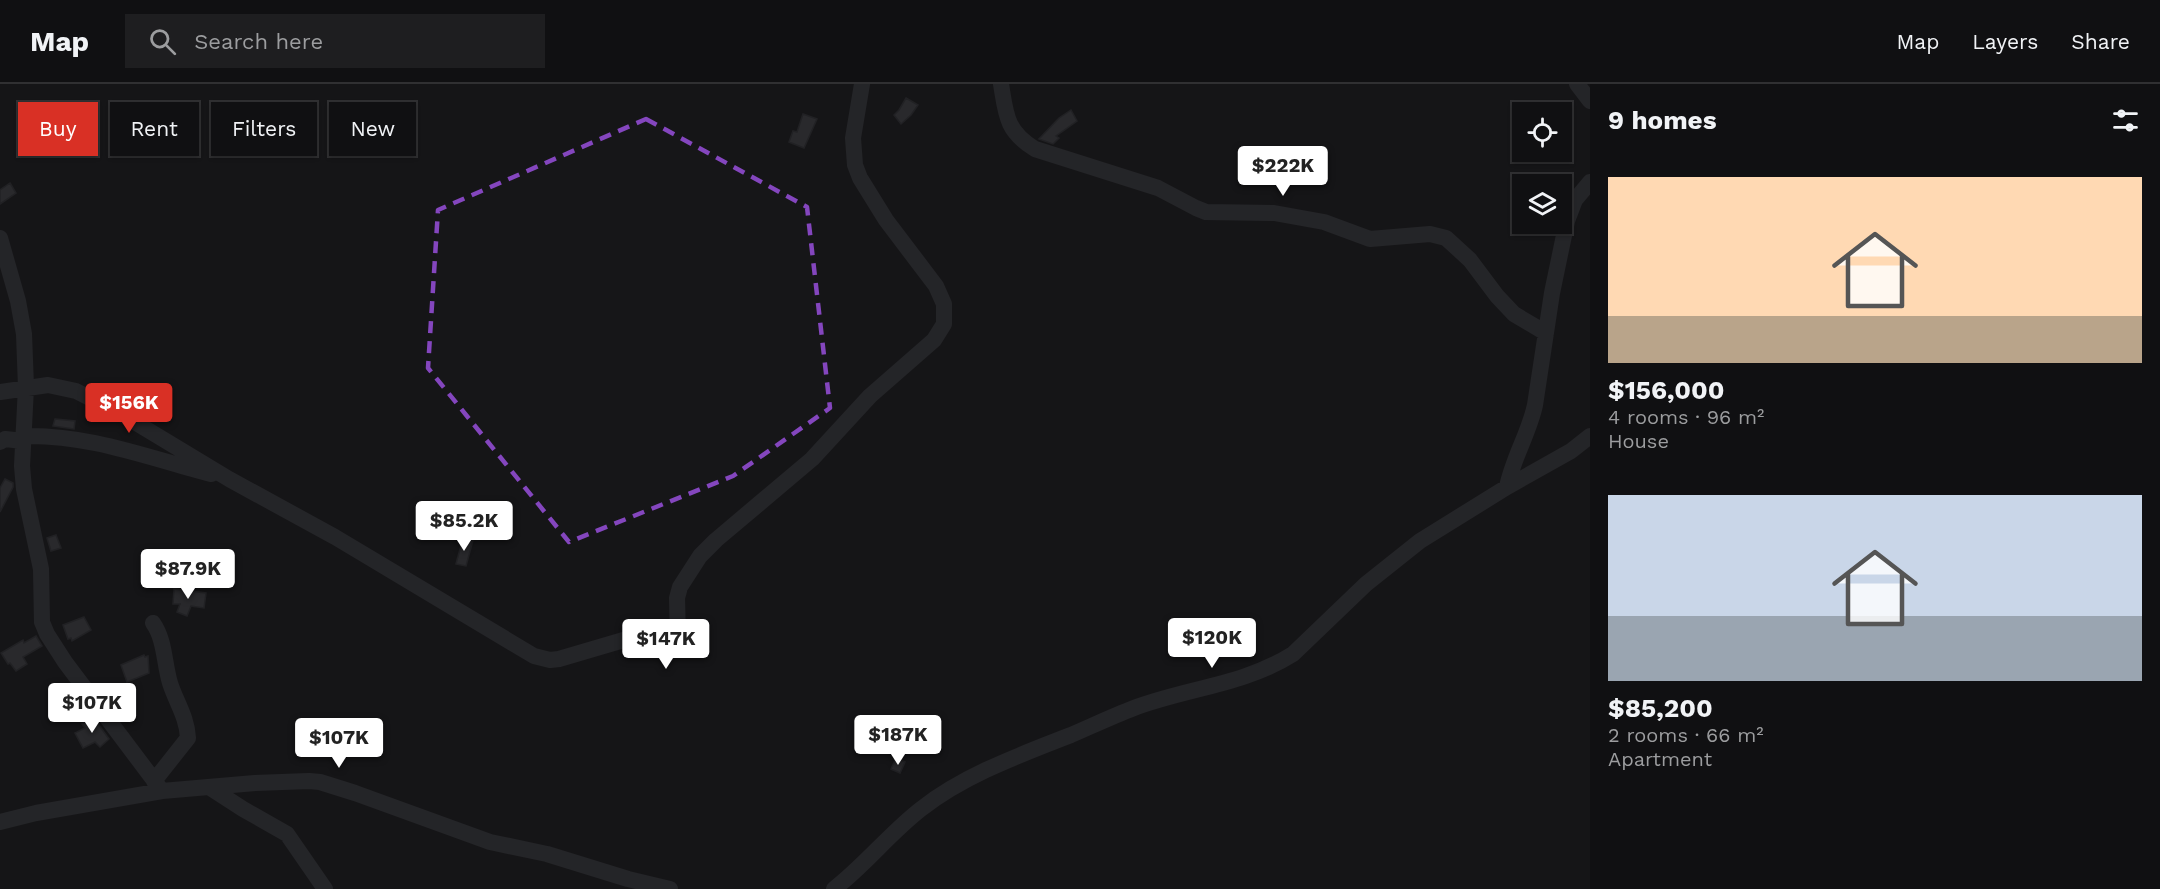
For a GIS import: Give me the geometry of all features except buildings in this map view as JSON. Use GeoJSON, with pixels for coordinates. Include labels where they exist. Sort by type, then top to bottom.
{"type":"FeatureCollection","features":[{"type":"Feature","properties":{"kind":"street"},"geometry":{"type":"LineString","coordinates":[[0,392],[48,386],[76,391],[123,415],[229,479],[329,534],[534,656],[550,660],[559,659],[627,639],[668,653],[675,648],[678,639],[676,598],[680,587],[700,556],[812,459],[870,396],[934,340],[944,324],[944,304],[936,286],[886,220],[860,178],[855,165],[853,138],[862,84]]}},
{"type":"Feature","properties":{"kind":"street"},"geometry":{"type":"LineString","coordinates":[[1001,84],[1008,124],[1026,143],[1054,156],[1158,188],[1206,212],[1264,212],[1301,218],[1324,222],[1370,239],[1430,234],[1446,238],[1470,260],[1497,296],[1514,314],[1546,333]]}},
{"type":"Feature","properties":{"kind":"street"},"geometry":{"type":"LineString","coordinates":[[1577,84],[1590,101]]}},
{"type":"Feature","properties":{"kind":"street"},"geometry":{"type":"LineString","coordinates":[[1507,486],[1532,421],[1567,221],[1575,200],[1590,182]]}},
{"type":"Feature","properties":{"kind":"street"},"geometry":{"type":"LineString","coordinates":[[0,238],[18,301],[24,334],[26,387],[23,439],[24,489],[41,569],[42,622],[65,662],[158,786]]}},
{"type":"Feature","properties":{"kind":"street"},"geometry":{"type":"LineString","coordinates":[[0,442],[5,439],[45,435],[78,438],[229,479]]}},
{"type":"Feature","properties":{"kind":"street"},"geometry":{"type":"LineString","coordinates":[[834,889],[920,810],[972,777],[1134,708],[1175,694],[1235,681],[1278,663],[1293,654],[1389,564],[1420,541],[1507,486],[1571,451],[1590,436]]}},
{"type":"Feature","properties":{"kind":"street"},"geometry":{"type":"LineString","coordinates":[[153,623],[161,637],[170,682],[185,720],[188,738],[158,786]]}},
{"type":"Feature","properties":{"kind":"street"},"geometry":{"type":"LineString","coordinates":[[0,822],[9,818],[158,786],[209,787],[255,783],[320,782],[490,842],[547,854],[628,879],[670,889]]}},
{"type":"Feature","properties":{"kind":"street"},"geometry":{"type":"LineString","coordinates":[[209,787],[287,834],[325,889]]}},
{"type":"Feature","properties":{"kind":"highlighted area"},"geometry":{"type":"Polygon","coordinates":[[[646,119],[807,207],[830,408],[733,476],[569,542],[428,368],[438,210],[646,119]]]}}]}
